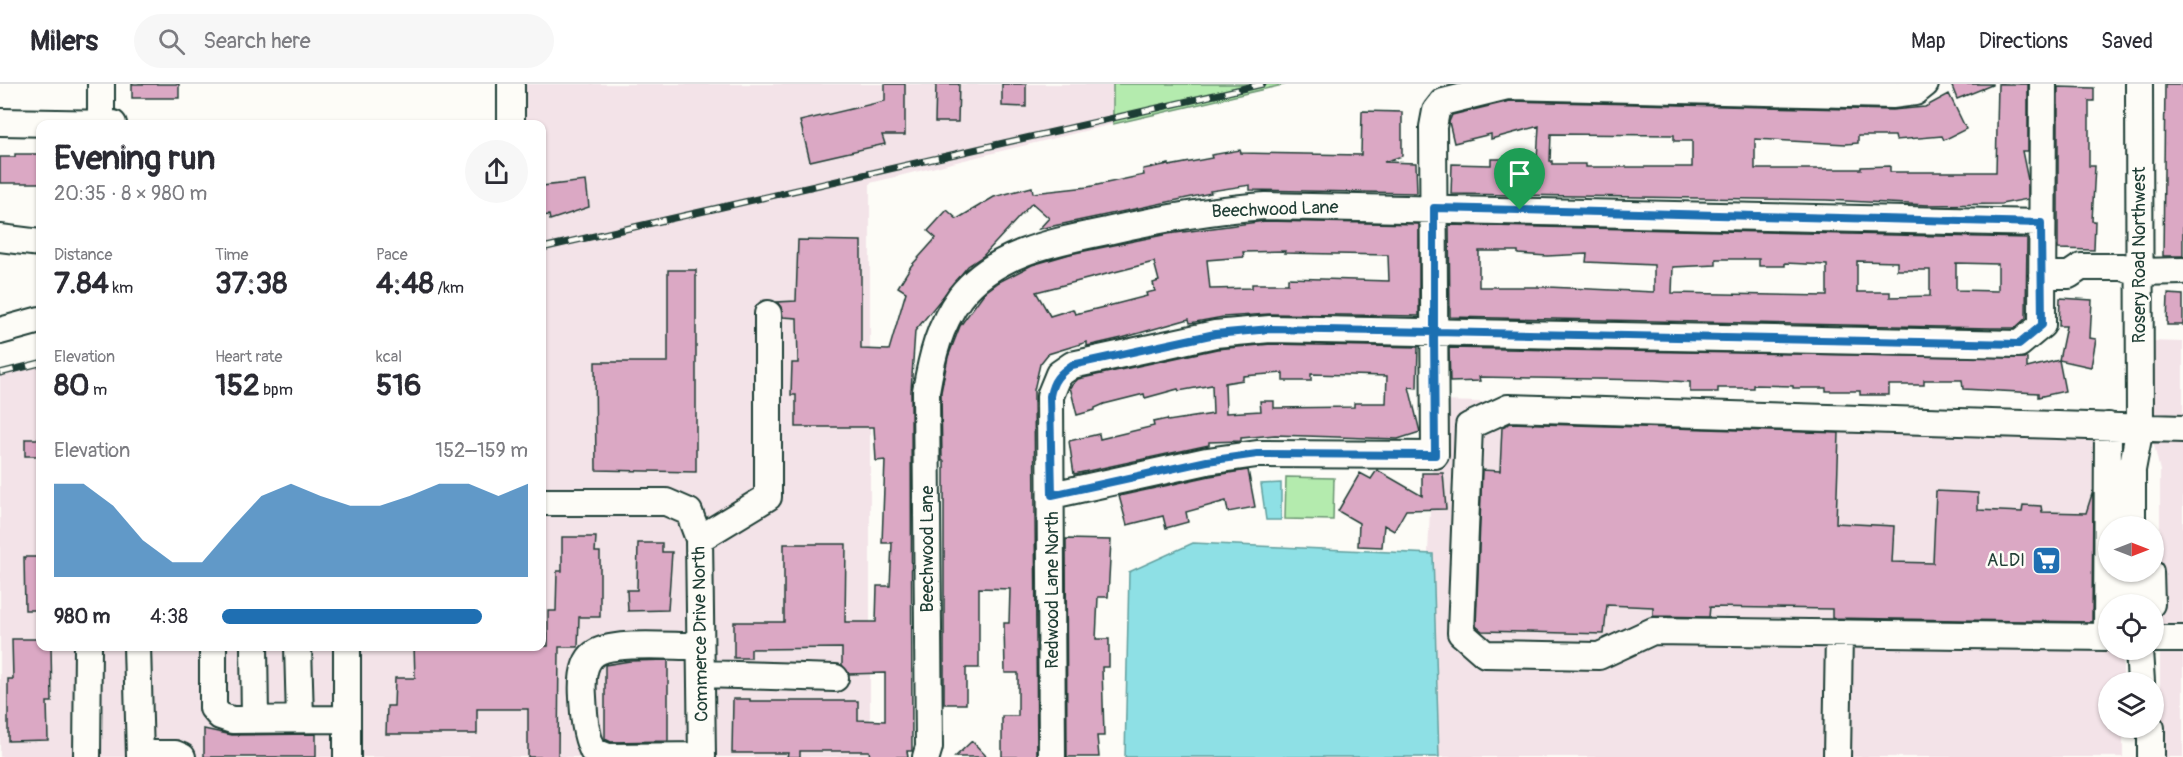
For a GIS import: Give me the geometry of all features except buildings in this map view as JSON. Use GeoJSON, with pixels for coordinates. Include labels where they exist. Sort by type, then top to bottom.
{"type":"FeatureCollection","features":[{"type":"Feature","properties":{"kind":"street"},"geometry":{"type":"LineString","coordinates":[[101,84],[101,120]]}},
{"type":"Feature","properties":{"kind":"street"},"geometry":{"type":"LineString","coordinates":[[511,120],[512,84]]}},
{"type":"Feature","properties":{"kind":"street"},"geometry":{"type":"LineString","coordinates":[[1052,495],[1207,461],[1257,454],[1435,455],[1434,127],[1436,111],[1443,102],[1508,86],[1893,95],[1915,92],[1925,84]]}},
{"type":"Feature","properties":{"kind":"street"},"geometry":{"type":"LineString","coordinates":[[2043,84],[2042,275],[2068,275],[2081,283],[2123,281],[2138,272],[2183,271]]}},
{"type":"Feature","properties":{"kind":"street","name":"Rosery Road Northwest"},"geometry":{"type":"LineString","coordinates":[[2132,516],[2132,470],[2140,427],[2139,84]]}},
{"type":"Feature","properties":{"kind":"street"},"geometry":{"type":"LineString","coordinates":[[0,123],[36,123]]}},
{"type":"Feature","properties":{"kind":"street","name":"Beechwood Lane"},"geometry":{"type":"LineString","coordinates":[[926,757],[929,747],[926,391],[932,355],[942,325],[961,296],[983,275],[1007,259],[1042,245],[1165,218],[1265,206],[2041,223]]}},
{"type":"Feature","properties":{"kind":"street"},"geometry":{"type":"LineString","coordinates":[[0,237],[36,242]]}},
{"type":"Feature","properties":{"kind":"street","name":"Redwood Lane North"},"geometry":{"type":"LineString","coordinates":[[1052,757],[1050,396],[1059,374],[1072,365],[1215,334],[1270,329],[2019,344],[2042,325],[2042,275]]}},
{"type":"Feature","properties":{"kind":"street"},"geometry":{"type":"LineString","coordinates":[[699,539],[768,497],[768,314]]}},
{"type":"Feature","properties":{"kind":"street"},"geometry":{"type":"LineString","coordinates":[[0,331],[36,321]]}},
{"type":"Feature","properties":{"kind":"street"},"geometry":{"type":"LineString","coordinates":[[2098,637],[1653,631],[1599,656],[1485,654],[1461,633],[1469,426],[1508,408],[2183,429]]}},
{"type":"Feature","properties":{"kind":"street"},"geometry":{"type":"LineString","coordinates":[[2108,426],[2108,594]]}},
{"type":"Feature","properties":{"kind":"street","name":"Rosery Road Northwest"},"geometry":{"type":"LineString","coordinates":[[2140,427],[2150,471],[2150,516]]}},
{"type":"Feature","properties":{"kind":"street","name":"Commerce Drive North"},"geometry":{"type":"LineString","coordinates":[[546,502],[666,502],[689,512],[699,539],[702,756]]}},
{"type":"Feature","properties":{"kind":"street"},"geometry":{"type":"LineString","coordinates":[[1837,757],[1839,633]]}},
{"type":"Feature","properties":{"kind":"street"},"geometry":{"type":"LineString","coordinates":[[2164,639],[2183,639]]}},
{"type":"Feature","properties":{"kind":"street"},"geometry":{"type":"LineString","coordinates":[[700,646],[608,647],[593,654],[585,668],[582,683],[586,735],[593,751],[608,757],[702,756]]}},
{"type":"Feature","properties":{"kind":"street"},"geometry":{"type":"LineString","coordinates":[[87,757],[88,651]]}},
{"type":"Feature","properties":{"kind":"street"},"geometry":{"type":"LineString","coordinates":[[137,651],[140,756],[175,754],[182,757]]}},
{"type":"Feature","properties":{"kind":"street"},"geometry":{"type":"LineString","coordinates":[[213,651],[213,708],[220,716],[232,720],[347,719]]}},
{"type":"Feature","properties":{"kind":"street"},"geometry":{"type":"LineString","coordinates":[[254,651],[255,719]]}},
{"type":"Feature","properties":{"kind":"street"},"geometry":{"type":"LineString","coordinates":[[298,651],[300,719]]}},
{"type":"Feature","properties":{"kind":"street"},"geometry":{"type":"LineString","coordinates":[[347,651],[347,757]]}},
{"type":"Feature","properties":{"kind":"street"},"geometry":{"type":"LineString","coordinates":[[702,674],[835,678]]}},
{"type":"Feature","properties":{"kind":"shaded area"},"geometry":{"type":"Polygon","coordinates":[[[521,84],[1113,84],[1113,124],[870,183],[870,757],[712,757],[700,513],[702,508],[546,494],[546,120],[521,120],[521,84]]]}},
{"type":"Feature","properties":{"kind":"shaded area"},"geometry":{"type":"Polygon","coordinates":[[[2129,340],[2130,419],[2111,516],[2098,516],[2098,582],[2123,582],[2123,594],[2098,594],[2098,660],[2123,660],[2123,672],[2098,672],[2098,738],[2123,738],[2123,757],[1439,757],[1433,554],[1428,553],[1435,401],[2126,415],[2129,340]]]}},
{"type":"Feature","properties":{"kind":"shaded area"},"geometry":{"type":"Polygon","coordinates":[[[2149,341],[2183,342],[2183,757],[2160,757],[2160,738],[2164,738],[2164,672],[2160,672],[2160,660],[2164,660],[2164,594],[2160,594],[2160,582],[2164,582],[2164,516],[2160,516],[2160,471],[2150,427],[2149,341]]]}},
{"type":"Feature","properties":{"kind":"shaded area"},"geometry":{"type":"Polygon","coordinates":[[[36,364],[36,651],[79,651],[78,757],[0,757],[0,373],[36,364]]]}},
{"type":"Feature","properties":{"kind":"shaded area"},"geometry":{"type":"Polygon","coordinates":[[[546,511],[664,511],[681,518],[689,540],[693,757],[357,757],[357,651],[546,651],[546,511]]]}},
{"type":"Feature","properties":{"kind":"shaded area"},"geometry":{"type":"Polygon","coordinates":[[[98,651],[338,651],[338,757],[97,757],[98,651]]]}},
{"type":"Feature","properties":{"kind":"green space"},"geometry":{"type":"Polygon","coordinates":[[[1113,84],[1287,84],[1113,124],[1113,84]]]}},
{"type":"Feature","properties":{"kind":"green space"},"geometry":{"type":"Polygon","coordinates":[[[1286,477],[1334,478],[1333,520],[1285,519],[1286,477]]]}},
{"type":"Feature","properties":{"kind":"water"},"geometry":{"type":"Polygon","coordinates":[[[1281,483],[1281,520],[1266,520],[1261,484],[1281,483]]]}},
{"type":"Feature","properties":{"kind":"water"},"geometry":{"type":"Polygon","coordinates":[[[1193,543],[1433,554],[1439,757],[1125,757],[1129,572],[1193,543]]]}},
{"type":"Feature","properties":{"kind":"railway"},"geometry":{"type":"LineString","coordinates":[[546,247],[1263,84]]}},
{"type":"Feature","properties":{"kind":"railway"},"geometry":{"type":"LineString","coordinates":[[0,373],[36,364]]}},
{"type":"Feature","properties":{"kind":"place","name":"ALDI"},"geometry":{"type":"Point","coordinates":[2046,560]}},
{"type":"Feature","properties":{"kind":"route"},"geometry":{"type":"LineString","coordinates":[[1520,210],[1434,208],[1434,332],[1270,329],[1215,334],[1151,346],[1072,365],[1059,374],[1050,396],[1052,495],[1207,461],[1257,454],[1435,455],[1434,332],[2019,344],[2042,325],[2041,223],[1520,210]]}}]}
